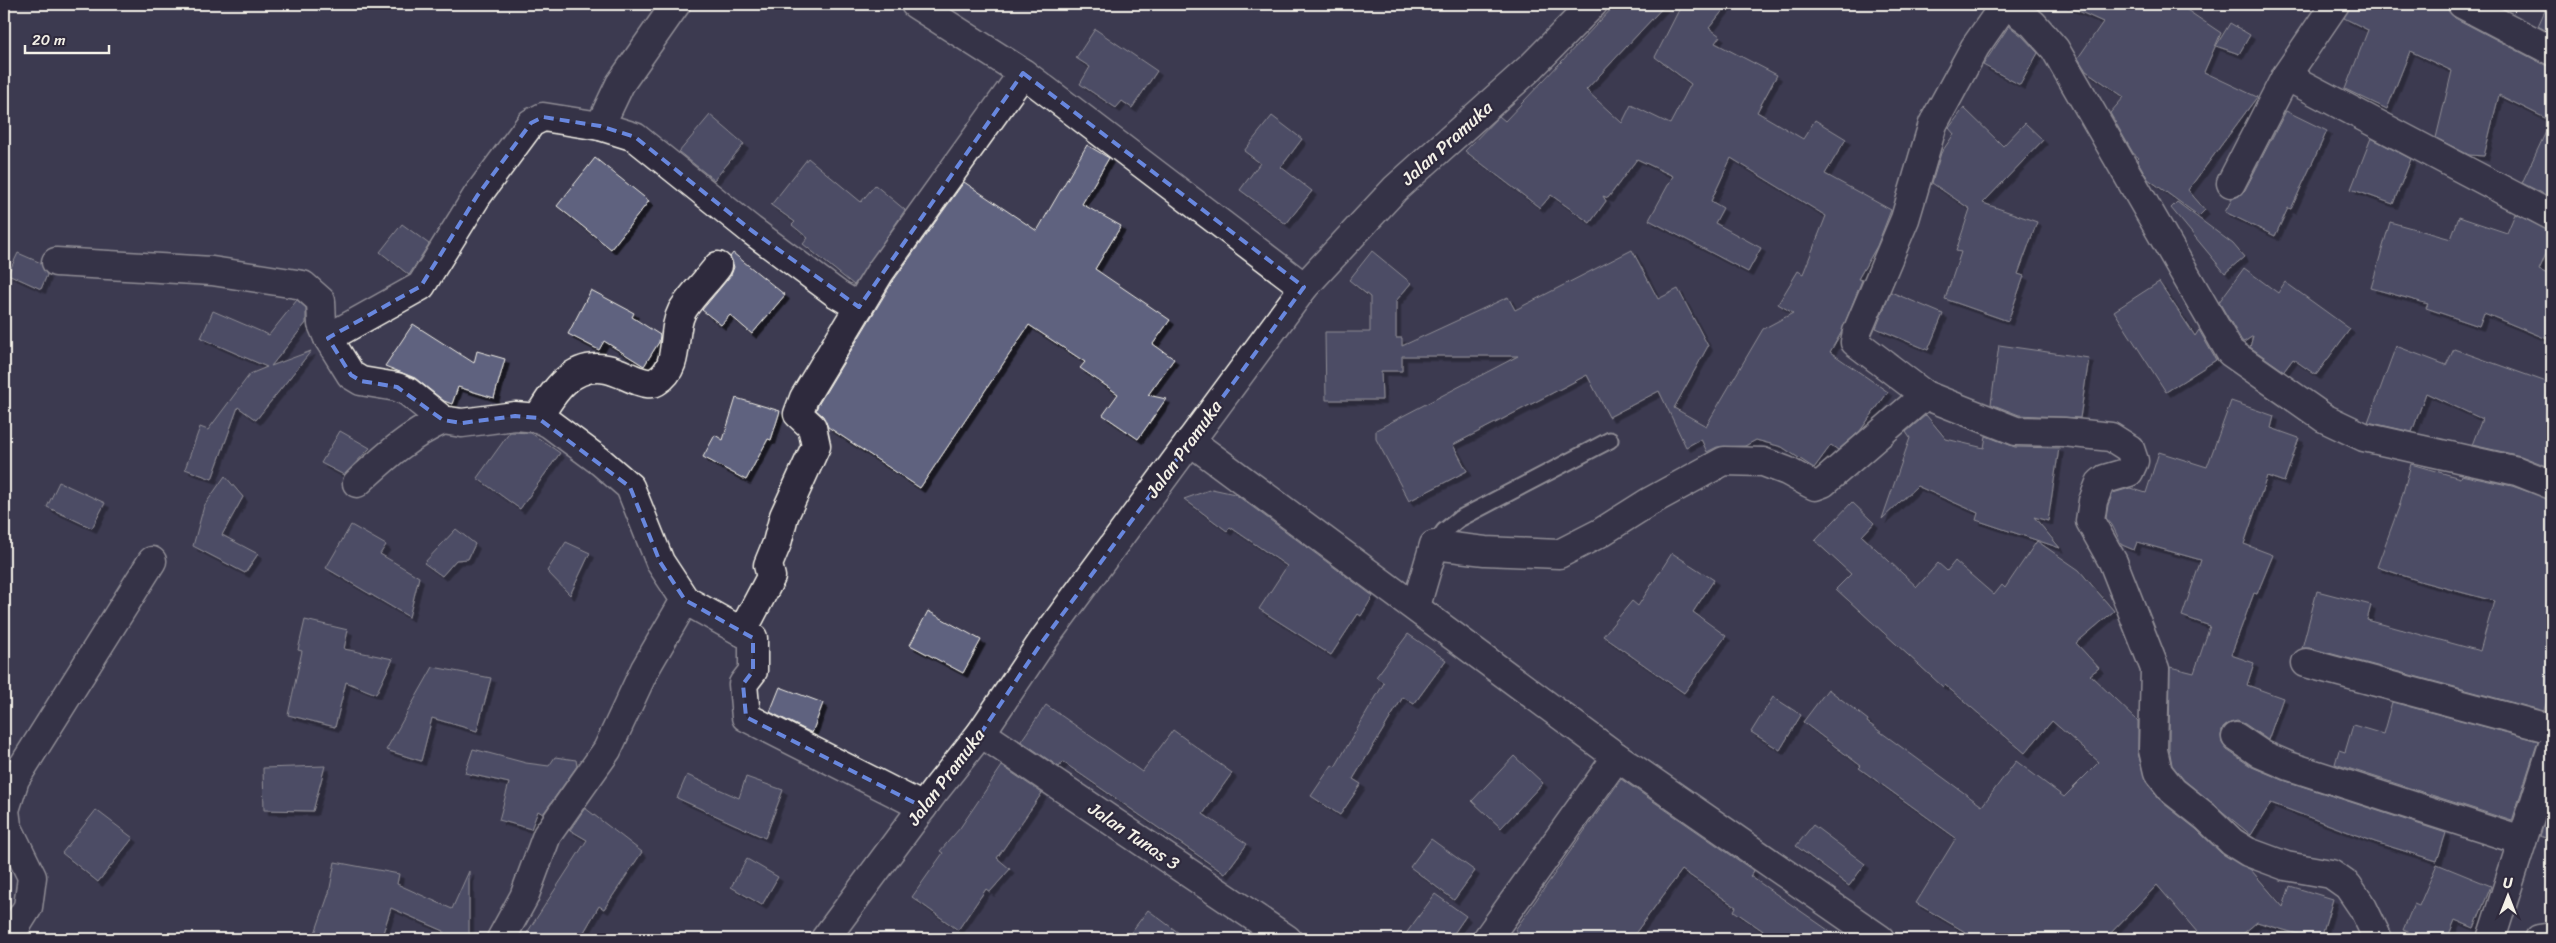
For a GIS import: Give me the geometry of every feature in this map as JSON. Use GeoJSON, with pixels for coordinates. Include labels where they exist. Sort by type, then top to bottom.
{"type":"FeatureCollection","features":[{"type":"Feature","properties":{"kind":"street"},"geometry":{"type":"LineString","coordinates":[[600,126],[620,84],[676,4]]}},
{"type":"Feature","properties":{"kind":"street"},"geometry":{"type":"LineString","coordinates":[[915,4],[1023,73],[1304,287]]}},
{"type":"Feature","properties":{"kind":"street","name":"Jalan Pramuka"},"geometry":{"type":"LineString","coordinates":[[825,939],[923,807],[981,733],[1042,642],[1304,287],[1395,189],[1531,67],[1594,4]]}},
{"type":"Feature","properties":{"kind":"street"},"geometry":{"type":"LineString","coordinates":[[2378,939],[2363,908],[2348,886],[2331,874],[2286,866],[2248,852],[2232,842],[2206,817],[2173,791],[2158,772],[2152,750],[2155,669],[2113,562],[2090,521],[2092,500],[2100,482],[2104,479],[2129,472],[2134,461],[2130,449],[2111,437],[2064,432],[2016,431],[1926,395],[1855,342],[1857,332],[1905,219],[1933,124],[1975,47],[2006,4],[2032,24],[2055,49],[2230,352],[2312,411],[2364,437],[2517,470],[2552,485]]}},
{"type":"Feature","properties":{"kind":"street"},"geometry":{"type":"LineString","coordinates":[[2230,183],[2286,76],[2334,4]]}},
{"type":"Feature","properties":{"kind":"street"},"geometry":{"type":"LineString","coordinates":[[2462,4],[2552,51]]}},
{"type":"Feature","properties":{"kind":"street"},"geometry":{"type":"LineString","coordinates":[[742,632],[771,577],[768,565],[777,543],[784,516],[816,446],[812,427],[798,414],[798,409],[880,272],[1023,73]]}},
{"type":"Feature","properties":{"kind":"street"},"geometry":{"type":"LineString","coordinates":[[2286,76],[2552,216]]}},
{"type":"Feature","properties":{"kind":"street"},"geometry":{"type":"LineString","coordinates":[[328,338],[421,286],[477,196],[531,123],[543,117],[600,126],[635,137],[750,230],[837,294],[859,307]]}},
{"type":"Feature","properties":{"kind":"street"},"geometry":{"type":"LineString","coordinates":[[56,262],[212,272],[303,285],[321,302],[322,324],[328,338],[351,375],[361,381],[398,387],[408,392],[443,420]]}},
{"type":"Feature","properties":{"kind":"street"},"geometry":{"type":"LineString","coordinates":[[538,418],[551,395],[570,376],[589,367],[608,369],[644,383],[655,383],[666,375],[674,356],[682,312],[718,266]]}},
{"type":"Feature","properties":{"kind":"street"},"geometry":{"type":"LineString","coordinates":[[1416,606],[1434,545],[1485,551],[1559,554],[1600,533],[1649,502],[1724,461],[1763,462],[1787,470],[1809,484],[1815,486],[1823,484],[1926,395]]}},
{"type":"Feature","properties":{"kind":"street"},"geometry":{"type":"LineString","coordinates":[[357,483],[394,449],[423,429],[443,420],[462,422],[515,416],[538,418],[550,424],[601,462],[630,487],[660,562],[684,600],[753,638],[753,670],[743,684],[746,695],[746,717],[923,807]]}},
{"type":"Feature","properties":{"kind":"street"},"geometry":{"type":"LineString","coordinates":[[1190,441],[1416,606],[1617,757],[1880,939]]}},
{"type":"Feature","properties":{"kind":"street"},"geometry":{"type":"LineString","coordinates":[[8,939],[28,908],[32,877],[7,826],[5,810],[15,779],[152,561]]}},
{"type":"Feature","properties":{"kind":"street"},"geometry":{"type":"LineString","coordinates":[[501,939],[524,897],[548,835],[608,750],[645,669],[684,600]]}},
{"type":"Feature","properties":{"kind":"street"},"geometry":{"type":"LineString","coordinates":[[2306,663],[2552,729]]}},
{"type":"Feature","properties":{"kind":"street","name":"Jalan Tunas 3"},"geometry":{"type":"LineString","coordinates":[[981,733],[1287,939]]}},
{"type":"Feature","properties":{"kind":"street"},"geometry":{"type":"LineString","coordinates":[[2236,737],[2260,754],[2289,766],[2522,841]]}},
{"type":"Feature","properties":{"kind":"street"},"geometry":{"type":"LineString","coordinates":[[2491,939],[2552,748]]}},
{"type":"Feature","properties":{"kind":"street"},"geometry":{"type":"LineString","coordinates":[[1487,939],[1617,757]]}},
{"type":"Feature","properties":{"kind":"street"},"geometry":{"type":"LineString","coordinates":[[2539,939],[2552,937]]}},
{"type":"Feature","properties":{"kind":"lane"},"geometry":{"type":"LineString","coordinates":[[1434,545],[1444,531],[1459,519],[1610,440]]}},
{"type":"Feature","properties":{"kind":"highlighted area"},"geometry":{"type":"Polygon","coordinates":[[[1023,73],[1304,287],[1042,642],[981,733],[923,807],[746,717],[743,684],[753,671],[753,638],[685,600],[660,562],[630,487],[538,418],[515,416],[462,423],[443,420],[397,387],[361,381],[351,375],[328,338],[421,286],[477,196],[531,123],[543,117],[600,126],[635,137],[751,230],[859,307],[1023,73]]]}},
{"type":"Feature","properties":{"kind":"building"},"geometry":{"type":"Polygon","coordinates":[[[1616,4],[1666,4],[1586,90],[1622,123],[1631,105],[1670,124],[1691,84],[1655,57],[1682,4],[1728,4],[1709,28],[1720,36],[1715,43],[1777,75],[1757,112],[1803,139],[1815,120],[1846,139],[1825,174],[1891,210],[1877,246],[1858,279],[1862,280],[1841,333],[1830,352],[1888,392],[1860,431],[1838,450],[1831,445],[1814,468],[1782,447],[1756,440],[1745,446],[1717,447],[1707,452],[1701,439],[1686,447],[1659,391],[1609,417],[1587,375],[1453,445],[1467,471],[1409,501],[1376,439],[1376,430],[1518,356],[1402,356],[1402,371],[1381,371],[1382,400],[1326,400],[1325,332],[1370,332],[1370,297],[1349,280],[1372,251],[1411,283],[1396,301],[1396,338],[1402,338],[1402,346],[1508,297],[1515,310],[1632,250],[1658,299],[1678,289],[1708,346],[1674,408],[1706,426],[1763,329],[1793,313],[1778,304],[1798,271],[1803,274],[1826,216],[1731,158],[1711,201],[1723,208],[1715,223],[1761,248],[1748,272],[1649,220],[1673,176],[1637,159],[1608,198],[1603,196],[1606,201],[1590,223],[1551,195],[1540,208],[1465,151],[1499,116],[1505,121],[1616,4]]]}},
{"type":"Feature","properties":{"kind":"building"},"geometry":{"type":"Polygon","coordinates":[[[2063,4],[2178,4],[2221,33],[2204,72],[2257,97],[2188,190],[2205,210],[2199,216],[2148,179],[2137,160],[2139,158],[2133,153],[2110,113],[2124,97],[2086,71],[2078,58],[2103,22],[2063,4]]]}},
{"type":"Feature","properties":{"kind":"building"},"geometry":{"type":"Polygon","coordinates":[[[2350,4],[2447,4],[2449,12],[2455,18],[2552,67],[2552,198],[2522,183],[2551,121],[2499,95],[2484,156],[2469,155],[2436,138],[2452,71],[2410,51],[2387,109],[2345,89],[2368,30],[2344,18],[2350,4]]]}},
{"type":"Feature","properties":{"kind":"building"},"geometry":{"type":"Polygon","coordinates":[[[2548,4],[2552,4],[2552,34],[2538,26],[2548,4]]]}},
{"type":"Feature","properties":{"kind":"building"},"geometry":{"type":"Polygon","coordinates":[[[2230,23],[2250,35],[2239,54],[2216,46],[2230,23]]]}},
{"type":"Feature","properties":{"kind":"building"},"geometry":{"type":"Polygon","coordinates":[[[2009,26],[2022,36],[2038,53],[2020,85],[1983,65],[2009,26]]]}},
{"type":"Feature","properties":{"kind":"building"},"geometry":{"type":"Polygon","coordinates":[[[1095,29],[1157,71],[1132,108],[1122,101],[1116,108],[1080,84],[1090,67],[1076,58],[1095,29]]]}},
{"type":"Feature","properties":{"kind":"building"},"geometry":{"type":"Polygon","coordinates":[[[1964,108],[2003,146],[2025,123],[2043,140],[1983,203],[2037,222],[2018,274],[2024,276],[2008,321],[1945,299],[1961,252],[1956,251],[1970,209],[1932,183],[1941,153],[1954,134],[1949,128],[1964,108]]]}},
{"type":"Feature","properties":{"kind":"building"},"geometry":{"type":"Polygon","coordinates":[[[2286,111],[2327,131],[2291,209],[2288,208],[2275,236],[2225,212],[2232,199],[2239,196],[2245,190],[2286,111]]]}},
{"type":"Feature","properties":{"kind":"building"},"geometry":{"type":"Polygon","coordinates":[[[710,115],[744,144],[714,180],[679,152],[710,115]]]}},
{"type":"Feature","properties":{"kind":"building"},"geometry":{"type":"Polygon","coordinates":[[[1272,116],[1302,139],[1281,167],[1312,191],[1286,224],[1240,190],[1260,163],[1244,151],[1272,116]]]}},
{"type":"Feature","properties":{"kind":"building"},"geometry":{"type":"Polygon","coordinates":[[[2371,138],[2411,159],[2393,204],[2351,189],[2371,138]]]}},
{"type":"Feature","properties":{"kind":"building"},"geometry":{"type":"Polygon","coordinates":[[[1087,145],[1109,158],[1082,204],[1121,226],[1095,269],[1170,320],[1153,344],[1174,359],[1148,395],[1166,399],[1138,439],[1103,415],[1118,394],[1080,368],[1085,362],[1029,325],[920,488],[828,427],[823,416],[816,410],[818,405],[893,281],[964,182],[1037,231],[1087,145]]]}},
{"type":"Feature","properties":{"kind":"building"},"geometry":{"type":"Polygon","coordinates":[[[595,158],[649,201],[611,249],[557,206],[595,158]]]}},
{"type":"Feature","properties":{"kind":"building"},"geometry":{"type":"Polygon","coordinates":[[[808,158],[861,202],[875,185],[905,210],[854,285],[803,244],[808,238],[792,225],[795,222],[771,205],[808,158]]]}},
{"type":"Feature","properties":{"kind":"building"},"geometry":{"type":"Polygon","coordinates":[[[2177,202],[2233,244],[2244,257],[2225,273],[2171,208],[2177,202]]]}},
{"type":"Feature","properties":{"kind":"building"},"geometry":{"type":"Polygon","coordinates":[[[2515,214],[2552,232],[2552,240],[2539,270],[2552,276],[2552,341],[2484,313],[2479,326],[2426,308],[2428,304],[2371,288],[2390,222],[2451,239],[2459,217],[2507,233],[2515,214]]]}},
{"type":"Feature","properties":{"kind":"building"},"geometry":{"type":"Polygon","coordinates":[[[402,224],[429,244],[409,275],[380,252],[402,224]]]}},
{"type":"Feature","properties":{"kind":"building"},"geometry":{"type":"Polygon","coordinates":[[[18,253],[41,263],[47,275],[41,289],[8,274],[18,253]]]}},
{"type":"Feature","properties":{"kind":"building"},"geometry":{"type":"Polygon","coordinates":[[[733,253],[785,295],[752,334],[730,315],[721,325],[702,310],[731,275],[734,267],[730,257],[733,253]]]}},
{"type":"Feature","properties":{"kind":"building"},"geometry":{"type":"Polygon","coordinates":[[[2244,268],[2278,293],[2285,282],[2350,329],[2316,375],[2293,359],[2284,371],[2250,347],[2253,336],[2244,342],[2242,341],[2219,302],[2244,268]]]}},
{"type":"Feature","properties":{"kind":"building"},"geometry":{"type":"Polygon","coordinates":[[[2159,282],[2195,336],[2199,330],[2216,360],[2166,392],[2114,311],[2159,282]]]}},
{"type":"Feature","properties":{"kind":"building"},"geometry":{"type":"Polygon","coordinates":[[[591,290],[634,313],[632,317],[660,335],[659,342],[644,366],[604,341],[599,350],[568,334],[591,290]]]}},
{"type":"Feature","properties":{"kind":"building"},"geometry":{"type":"Polygon","coordinates":[[[1891,292],[1943,314],[1928,350],[1876,328],[1891,292]]]}},
{"type":"Feature","properties":{"kind":"building"},"geometry":{"type":"Polygon","coordinates":[[[297,300],[306,308],[306,323],[271,366],[311,351],[256,420],[238,407],[212,479],[185,469],[200,427],[208,430],[250,374],[267,367],[201,338],[213,311],[269,335],[297,300]]]}},
{"type":"Feature","properties":{"kind":"building"},"geometry":{"type":"Polygon","coordinates":[[[413,324],[474,363],[477,351],[505,359],[494,398],[458,387],[452,404],[444,401],[415,378],[385,366],[413,324]]]}},
{"type":"Feature","properties":{"kind":"building"},"geometry":{"type":"Polygon","coordinates":[[[1999,345],[2089,358],[2080,418],[2019,415],[1991,404],[1999,345]]]}},
{"type":"Feature","properties":{"kind":"building"},"geometry":{"type":"Polygon","coordinates":[[[2396,346],[2446,365],[2454,349],[2552,384],[2552,468],[2521,456],[2472,445],[2482,419],[2426,393],[2412,432],[2368,422],[2396,346]]]}},
{"type":"Feature","properties":{"kind":"building"},"geometry":{"type":"Polygon","coordinates":[[[736,398],[780,411],[771,440],[768,439],[746,480],[703,457],[715,435],[723,440],[736,398]]]}},
{"type":"Feature","properties":{"kind":"building"},"geometry":{"type":"Polygon","coordinates":[[[2231,401],[2274,416],[2271,428],[2299,438],[2284,482],[2267,476],[2244,544],[2273,555],[2257,594],[2254,593],[2231,655],[2254,663],[2247,685],[2283,698],[2268,740],[2245,724],[2237,721],[2223,728],[2221,735],[2222,743],[2227,750],[2252,767],[2283,780],[2446,833],[2437,861],[2375,842],[2271,803],[2251,835],[2184,780],[2172,765],[2169,748],[2170,667],[2194,673],[2210,626],[2182,616],[2201,560],[2137,542],[2134,550],[2122,545],[2112,525],[2106,518],[2108,505],[2113,493],[2130,488],[2146,493],[2159,452],[2207,467],[2231,401]]]}},
{"type":"Feature","properties":{"kind":"building"},"geometry":{"type":"Polygon","coordinates":[[[1926,415],[1946,439],[1984,448],[1986,436],[2015,447],[2059,448],[2048,521],[2034,517],[2060,548],[1976,520],[1978,513],[1917,486],[1882,519],[1910,438],[1906,432],[1926,415]]]}},
{"type":"Feature","properties":{"kind":"building"},"geometry":{"type":"Polygon","coordinates":[[[340,431],[370,448],[344,475],[321,463],[340,431]]]}},
{"type":"Feature","properties":{"kind":"building"},"geometry":{"type":"Polygon","coordinates":[[[510,432],[531,433],[560,453],[520,509],[477,478],[510,432]]]}},
{"type":"Feature","properties":{"kind":"building"},"geometry":{"type":"Polygon","coordinates":[[[2411,464],[2460,478],[2461,475],[2512,486],[2552,500],[2552,593],[2546,616],[2552,617],[2552,683],[2544,711],[2310,648],[2302,648],[2317,591],[2371,605],[2367,620],[2480,651],[2494,601],[2423,582],[2377,567],[2399,507],[2411,464]]]}},
{"type":"Feature","properties":{"kind":"building"},"geometry":{"type":"Polygon","coordinates":[[[225,476],[243,497],[222,535],[258,554],[245,573],[193,546],[204,506],[225,476]]]}},
{"type":"Feature","properties":{"kind":"building"},"geometry":{"type":"Polygon","coordinates":[[[59,482],[105,503],[92,528],[47,507],[59,482]]]}},
{"type":"Feature","properties":{"kind":"building"},"geometry":{"type":"Polygon","coordinates":[[[1212,489],[1235,494],[1373,596],[1361,616],[1358,614],[1331,655],[1259,609],[1287,566],[1230,527],[1227,531],[1184,499],[1212,489]]]}},
{"type":"Feature","properties":{"kind":"building"},"geometry":{"type":"Polygon","coordinates":[[[1852,502],[1874,523],[1862,536],[1917,587],[1938,563],[1947,571],[1955,561],[1994,595],[2002,585],[2005,588],[2037,541],[2079,570],[2114,611],[2076,643],[2099,668],[2090,675],[2138,721],[2138,753],[2146,782],[2163,803],[2196,829],[2221,853],[2251,870],[2283,907],[2290,886],[2333,899],[2321,939],[2314,939],[2257,922],[2237,939],[2203,939],[2157,885],[2105,939],[1977,939],[1916,903],[1956,838],[1859,768],[1861,766],[1803,722],[1828,689],[1868,720],[1867,722],[1982,806],[2016,761],[2064,797],[2099,762],[2052,721],[2025,753],[1945,685],[1943,687],[1836,589],[1851,574],[1815,541],[1852,502]]]}},
{"type":"Feature","properties":{"kind":"building"},"geometry":{"type":"Polygon","coordinates":[[[351,525],[386,545],[380,554],[419,577],[409,617],[326,568],[351,525]]]}},
{"type":"Feature","properties":{"kind":"building"},"geometry":{"type":"Polygon","coordinates":[[[456,529],[475,544],[468,559],[456,560],[442,576],[424,563],[456,529]]]}},
{"type":"Feature","properties":{"kind":"building"},"geometry":{"type":"Polygon","coordinates":[[[566,542],[590,553],[570,595],[547,571],[566,542]]]}},
{"type":"Feature","properties":{"kind":"building"},"geometry":{"type":"Polygon","coordinates":[[[1672,553],[1714,580],[1693,612],[1726,636],[1684,693],[1603,636],[1632,601],[1638,606],[1672,553]]]}},
{"type":"Feature","properties":{"kind":"building"},"geometry":{"type":"Polygon","coordinates":[[[928,611],[981,640],[963,673],[910,645],[928,611]]]}},
{"type":"Feature","properties":{"kind":"building"},"geometry":{"type":"Polygon","coordinates":[[[305,620],[348,630],[344,649],[393,659],[376,694],[346,682],[335,727],[288,715],[302,651],[298,650],[305,620]]]}},
{"type":"Feature","properties":{"kind":"building"},"geometry":{"type":"Polygon","coordinates":[[[1408,634],[1446,660],[1414,704],[1403,697],[1353,779],[1361,784],[1340,815],[1311,796],[1332,765],[1335,767],[1384,683],[1376,677],[1408,634]]]}},
{"type":"Feature","properties":{"kind":"building"},"geometry":{"type":"Polygon","coordinates":[[[433,667],[491,678],[477,731],[432,718],[421,761],[386,750],[433,667]]]}},
{"type":"Feature","properties":{"kind":"building"},"geometry":{"type":"Polygon","coordinates":[[[780,687],[823,703],[812,733],[770,712],[780,687]]]}},
{"type":"Feature","properties":{"kind":"building"},"geometry":{"type":"Polygon","coordinates":[[[1773,697],[1801,715],[1780,750],[1751,732],[1773,697]]]}},
{"type":"Feature","properties":{"kind":"building"},"geometry":{"type":"Polygon","coordinates":[[[2392,702],[2538,741],[2512,821],[2335,764],[2339,750],[2345,752],[2353,725],[2383,734],[2392,702]]]}},
{"type":"Feature","properties":{"kind":"building"},"geometry":{"type":"Polygon","coordinates":[[[1046,705],[1142,772],[1173,730],[1232,773],[1203,814],[1247,844],[1225,874],[1063,762],[1059,767],[1021,741],[1046,705]]]}},
{"type":"Feature","properties":{"kind":"building"},"geometry":{"type":"Polygon","coordinates":[[[473,749],[526,763],[549,766],[555,757],[576,760],[577,766],[543,814],[538,811],[531,829],[499,820],[509,783],[465,773],[473,749]]]}},
{"type":"Feature","properties":{"kind":"building"},"geometry":{"type":"Polygon","coordinates":[[[1514,756],[1543,783],[1501,828],[1472,801],[1514,756]]]}},
{"type":"Feature","properties":{"kind":"building"},"geometry":{"type":"Polygon","coordinates":[[[325,766],[313,811],[264,810],[263,768],[325,766]]]}},
{"type":"Feature","properties":{"kind":"building"},"geometry":{"type":"Polygon","coordinates":[[[1002,766],[1042,793],[997,858],[1010,869],[990,892],[986,889],[958,930],[912,897],[943,853],[940,851],[960,828],[1002,766]]]}},
{"type":"Feature","properties":{"kind":"building"},"geometry":{"type":"Polygon","coordinates":[[[687,775],[739,798],[746,777],[783,790],[765,838],[677,798],[687,775]]]}},
{"type":"Feature","properties":{"kind":"building"},"geometry":{"type":"Polygon","coordinates":[[[1621,779],[1754,871],[1750,876],[1841,939],[1775,939],[1734,911],[1736,907],[1682,870],[1631,939],[1528,939],[1515,930],[1621,779]]]}},
{"type":"Feature","properties":{"kind":"building"},"geometry":{"type":"Polygon","coordinates":[[[2552,799],[2552,840],[2540,836],[2552,799]]]}},
{"type":"Feature","properties":{"kind":"building"},"geometry":{"type":"Polygon","coordinates":[[[585,808],[642,852],[604,909],[599,906],[580,939],[523,939],[587,840],[570,830],[585,808]]]}},
{"type":"Feature","properties":{"kind":"building"},"geometry":{"type":"Polygon","coordinates":[[[96,810],[133,838],[98,882],[62,853],[96,810]]]}},
{"type":"Feature","properties":{"kind":"building"},"geometry":{"type":"Polygon","coordinates":[[[1813,825],[1865,864],[1849,886],[1796,846],[1813,825]]]}},
{"type":"Feature","properties":{"kind":"building"},"geometry":{"type":"Polygon","coordinates":[[[1431,839],[1475,871],[1454,900],[1410,867],[1431,839]]]}},
{"type":"Feature","properties":{"kind":"building"},"geometry":{"type":"Polygon","coordinates":[[[747,859],[778,877],[762,905],[731,887],[747,859]]]}},
{"type":"Feature","properties":{"kind":"building"},"geometry":{"type":"Polygon","coordinates":[[[335,862],[399,874],[397,884],[452,909],[469,871],[469,939],[440,939],[444,931],[391,908],[381,939],[313,939],[329,893],[335,862]]]}},
{"type":"Feature","properties":{"kind":"building"},"geometry":{"type":"Polygon","coordinates":[[[2437,864],[2491,886],[2474,928],[2455,920],[2447,939],[2426,939],[2403,930],[2414,904],[2419,906],[2437,864]]]}},
{"type":"Feature","properties":{"kind":"building"},"geometry":{"type":"Polygon","coordinates":[[[1435,894],[1466,916],[1450,939],[1402,939],[1435,894]]]}},
{"type":"Feature","properties":{"kind":"building"},"geometry":{"type":"Polygon","coordinates":[[[1148,910],[1187,939],[1126,939],[1148,910]]]}}]}
